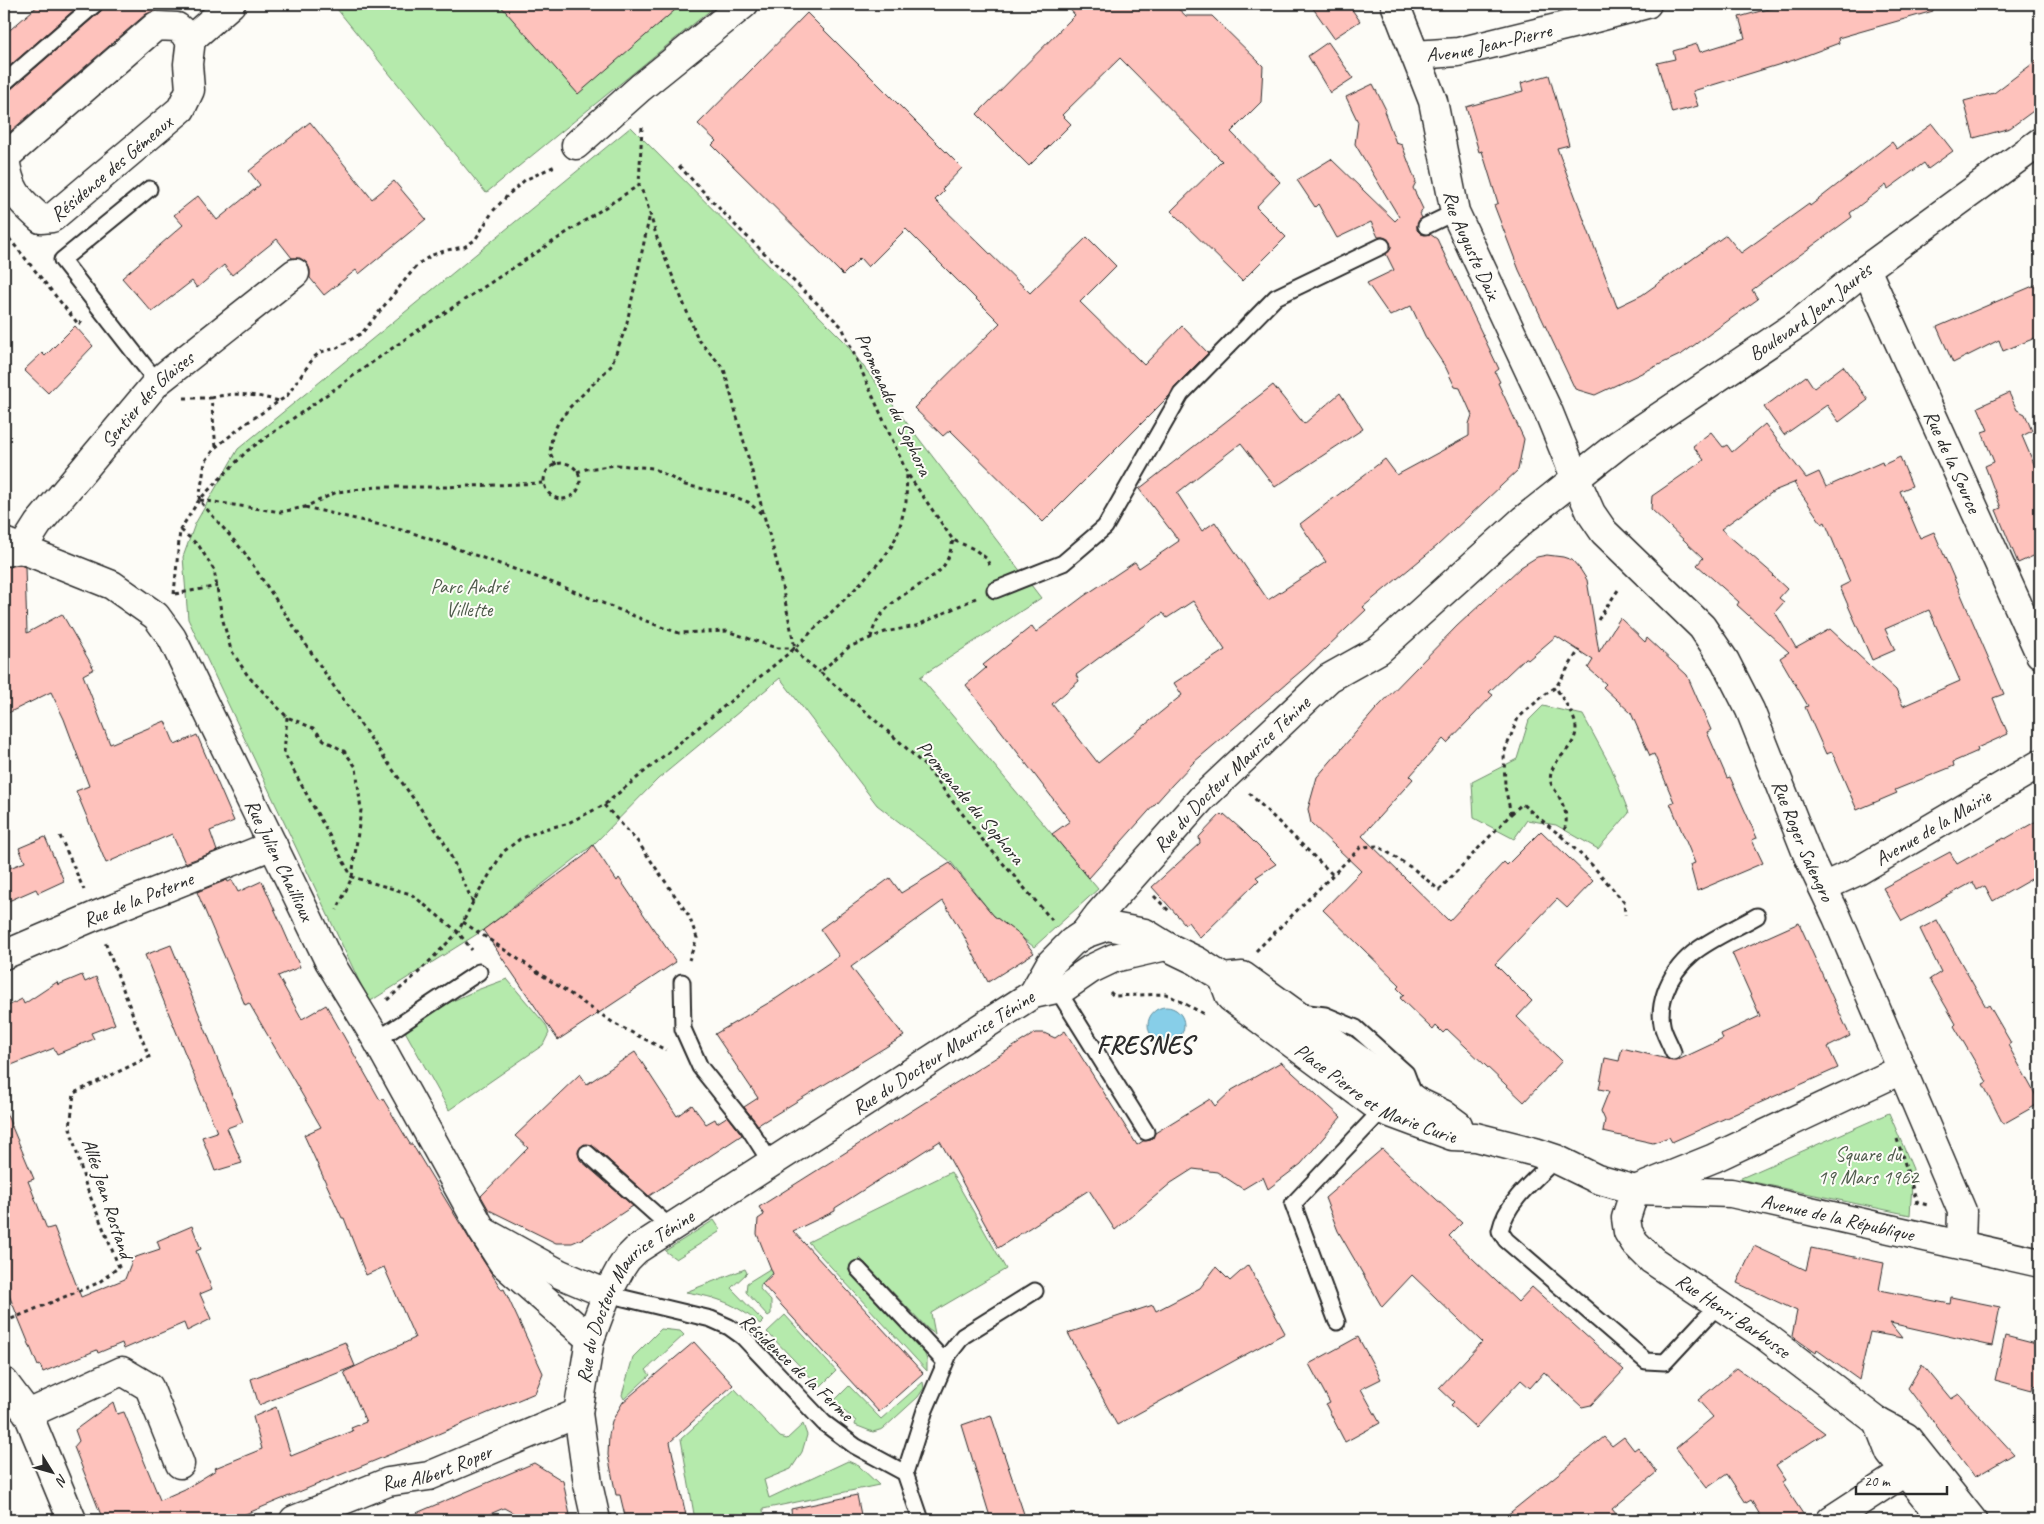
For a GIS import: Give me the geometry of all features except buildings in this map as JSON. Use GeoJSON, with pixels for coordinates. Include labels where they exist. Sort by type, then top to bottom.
{"type":"FeatureCollection","features":[{"type":"Feature","properties":{"kind":"street"},"geometry":{"type":"LineString","coordinates":[[191,39],[232,4]]}},
{"type":"Feature","properties":{"kind":"street"},"geometry":{"type":"LineString","coordinates":[[576,145],[640,88],[744,4]]}},
{"type":"Feature","properties":{"kind":"street","name":"Rue Auguste Daix"},"geometry":{"type":"LineString","coordinates":[[1395,4],[1433,101],[1455,212],[1549,413],[1575,477]]}},
{"type":"Feature","properties":{"kind":"street","name":"Avenue Jean-Pierre"},"geometry":{"type":"LineString","coordinates":[[1415,55],[1458,52],[1647,4]]}},
{"type":"Feature","properties":{"kind":"street","name":"Résidence des Gémeaux"},"geometry":{"type":"LineString","coordinates":[[156,26],[177,26],[191,39],[188,64],[190,90],[181,108],[52,218],[41,219],[23,203],[8,180],[6,157],[156,26]]}},
{"type":"Feature","properties":{"kind":"street","name":"Boulevard Jean Jaurès"},"geometry":{"type":"LineString","coordinates":[[1575,477],[1619,444],[1799,322],[1866,269],[2040,142]]}},
{"type":"Feature","properties":{"kind":"street","name":"Rue de la Source"},"geometry":{"type":"LineString","coordinates":[[1866,269],[2040,654]]}},
{"type":"Feature","properties":{"kind":"street","name":"Sentier des Glaises"},"geometry":{"type":"LineString","coordinates":[[10,548],[38,524],[157,382],[295,273]]}},
{"type":"Feature","properties":{"kind":"street","name":"Rue Roger Salengro"},"geometry":{"type":"LineString","coordinates":[[1575,477],[1591,513],[1604,532],[1674,597],[1702,627],[1725,661],[1750,710],[1808,856],[1962,1211],[1961,1244]]}},
{"type":"Feature","properties":{"kind":"street","name":"Rue du Docteur Maurice Ténine"},"geometry":{"type":"LineString","coordinates":[[596,1520],[588,1484],[578,1413],[590,1339],[608,1294],[626,1258],[771,1163],[1045,992],[1050,964],[1072,942],[1084,934],[1201,799],[1330,678],[1379,650],[1523,520],[1575,477]]}},
{"type":"Feature","properties":{"kind":"street","name":"Rue Julien Chaillioux"},"geometry":{"type":"LineString","coordinates":[[10,548],[112,585],[156,616],[172,638],[183,658],[322,945],[483,1232],[503,1263],[590,1339]]}},
{"type":"Feature","properties":{"kind":"street","name":"Avenue de la Mairie"},"geometry":{"type":"LineString","coordinates":[[1822,887],[1858,870],[2040,764]]}},
{"type":"Feature","properties":{"kind":"street","name":"Rue de la Poterne"},"geometry":{"type":"LineString","coordinates":[[4,955],[273,844]]}},
{"type":"Feature","properties":{"kind":"street"},"geometry":{"type":"LineString","coordinates":[[1121,890],[1118,913],[1122,928],[1135,954]]}},
{"type":"Feature","properties":{"kind":"street"},"geometry":{"type":"LineString","coordinates":[[1084,934],[1107,926],[1145,932],[1166,946],[1197,960],[1223,978],[1244,976],[1289,1011],[1416,1101],[1443,1114],[1476,1138]]}},
{"type":"Feature","properties":{"kind":"street"},"geometry":{"type":"LineString","coordinates":[[1045,992],[1065,987],[1091,968],[1114,958],[1166,946]]}},
{"type":"Feature","properties":{"kind":"street","name":"Place Pierre et Marie Curie"},"geometry":{"type":"LineString","coordinates":[[1223,978],[1230,997],[1382,1110],[1452,1136],[1476,1138],[1556,1159],[1597,1179],[1635,1190]]}},
{"type":"Feature","properties":{"kind":"street"},"geometry":{"type":"LineString","coordinates":[[1635,1190],[1732,1150],[1902,1070]]}},
{"type":"Feature","properties":{"kind":"street","name":"Avenue de la République"},"geometry":{"type":"LineString","coordinates":[[1635,1190],[1731,1193],[2040,1263]]}},
{"type":"Feature","properties":{"kind":"street","name":"Rue Henri Barbusse"},"geometry":{"type":"LineString","coordinates":[[1635,1190],[1626,1218],[1628,1232],[1635,1244],[1652,1260],[1765,1336],[1878,1422],[1906,1437],[1972,1520]]}},
{"type":"Feature","properties":{"kind":"street"},"geometry":{"type":"LineString","coordinates":[[483,1232],[560,1274],[608,1294]]}},
{"type":"Feature","properties":{"kind":"street"},"geometry":{"type":"LineString","coordinates":[[28,1414],[122,1371],[149,1387],[180,1464]]}},
{"type":"Feature","properties":{"kind":"street"},"geometry":{"type":"LineString","coordinates":[[4,1382],[28,1414],[72,1520]]}},
{"type":"Feature","properties":{"kind":"street","name":"Rue Albert Roper"},"geometry":{"type":"LineString","coordinates":[[294,1520],[388,1482],[429,1476],[578,1413]]}},
{"type":"Feature","properties":{"kind":"street"},"geometry":{"type":"LineString","coordinates":[[1878,1422],[1890,1453],[1944,1520]]}},
{"type":"Feature","properties":{"kind":"street"},"geometry":{"type":"LineString","coordinates":[[1831,1520],[1906,1471]]}},
{"type":"Feature","properties":{"kind":"lane"},"geometry":{"type":"LineString","coordinates":[[4,83],[95,4]]}},
{"type":"Feature","properties":{"kind":"lane"},"geometry":{"type":"LineString","coordinates":[[149,188],[62,260],[99,305],[157,382]]}},
{"type":"Feature","properties":{"kind":"lane"},"geometry":{"type":"LineString","coordinates":[[1426,226],[1455,212]]}},
{"type":"Feature","properties":{"kind":"lane"},"geometry":{"type":"LineString","coordinates":[[995,590],[1063,563],[1104,527],[1180,394],[1276,298],[1382,246]]}},
{"type":"Feature","properties":{"kind":"lane"},"geometry":{"type":"LineString","coordinates":[[1673,1052],[1662,1024],[1662,1003],[1669,981],[1675,970],[1685,959],[1702,947],[1757,916]]}},
{"type":"Feature","properties":{"kind":"lane"},"geometry":{"type":"LineString","coordinates":[[377,1040],[479,972]]}},
{"type":"Feature","properties":{"kind":"lane"},"geometry":{"type":"LineString","coordinates":[[682,982],[684,1029],[700,1067],[748,1127],[771,1163]]}},
{"type":"Feature","properties":{"kind":"lane"},"geometry":{"type":"LineString","coordinates":[[1045,992],[1146,1132]]}},
{"type":"Feature","properties":{"kind":"lane"},"geometry":{"type":"LineString","coordinates":[[1337,1322],[1292,1204],[1382,1110]]}},
{"type":"Feature","properties":{"kind":"lane"},"geometry":{"type":"LineString","coordinates":[[587,1154],[670,1228]]}},
{"type":"Feature","properties":{"kind":"lane"},"geometry":{"type":"LineString","coordinates":[[1556,1159],[1530,1184],[1503,1218],[1500,1231],[1506,1240],[1646,1361],[1665,1362],[1718,1305]]}},
{"type":"Feature","properties":{"kind":"lane"},"geometry":{"type":"LineString","coordinates":[[858,1269],[945,1362]]}},
{"type":"Feature","properties":{"kind":"lane"},"geometry":{"type":"LineString","coordinates":[[921,1520],[905,1473],[925,1410],[945,1362],[963,1336],[1035,1292]]}},
{"type":"Feature","properties":{"kind":"lane","name":"Résidence de la Ferme"},"geometry":{"type":"LineString","coordinates":[[608,1294],[711,1319],[729,1327],[743,1337],[824,1423],[855,1446],[905,1473]]}},
{"type":"Feature","properties":{"kind":"path"},"geometry":{"type":"LineString","coordinates":[[642,118],[639,185],[657,238],[698,338],[724,370],[777,563],[795,648]]}},
{"type":"Feature","properties":{"kind":"path"},"geometry":{"type":"LineString","coordinates":[[473,902],[443,840],[341,696],[244,552],[199,500],[205,462],[216,447],[287,396],[314,357],[321,352],[336,348],[362,333],[418,264],[432,255],[464,247],[475,240],[493,211],[509,194],[525,180],[556,166],[568,156],[576,145]]}},
{"type":"Feature","properties":{"kind":"path","name":"Promenade du Sophora"},"geometry":{"type":"LineString","coordinates":[[679,166],[738,228],[842,327],[907,473],[953,540]]}},
{"type":"Feature","properties":{"kind":"path"},"geometry":{"type":"LineString","coordinates":[[156,616],[174,594],[180,530],[199,500],[247,451],[411,335],[639,185]]}},
{"type":"Feature","properties":{"kind":"path"},"geometry":{"type":"LineString","coordinates":[[556,465],[550,453],[552,436],[558,423],[569,408],[611,366],[626,327],[650,213]]}},
{"type":"Feature","properties":{"kind":"path"},"geometry":{"type":"LineString","coordinates":[[157,382],[174,398],[211,398],[238,393],[279,401]]}},
{"type":"Feature","properties":{"kind":"path"},"geometry":{"type":"LineString","coordinates":[[211,398],[216,447]]}},
{"type":"Feature","properties":{"kind":"path"},"geometry":{"type":"LineString","coordinates":[[565,463],[571,465],[577,472],[580,486],[573,496],[567,498],[556,498],[551,495],[544,483],[549,469],[556,465],[565,463]]}},
{"type":"Feature","properties":{"kind":"path"},"geometry":{"type":"LineString","coordinates":[[577,472],[586,468],[617,465],[653,468],[685,486],[728,494],[748,502],[764,515]]}},
{"type":"Feature","properties":{"kind":"path"},"geometry":{"type":"LineString","coordinates":[[385,1002],[417,974],[458,932],[473,902],[503,852],[520,839],[566,824],[604,805],[795,648],[855,588],[889,550],[899,530],[906,502],[907,473]]}},
{"type":"Feature","properties":{"kind":"path"},"geometry":{"type":"LineString","coordinates":[[199,500],[282,512],[305,507],[337,492],[377,487],[445,487],[544,483]]}},
{"type":"Feature","properties":{"kind":"path"},"geometry":{"type":"LineString","coordinates":[[305,507],[410,532],[556,584],[679,633],[727,631],[776,648],[795,648]]}},
{"type":"Feature","properties":{"kind":"path"},"geometry":{"type":"LineString","coordinates":[[180,530],[199,546],[214,570],[222,617],[231,650],[248,676],[287,717],[313,728],[324,740],[344,751],[356,767],[361,810],[352,877],[322,945]]}},
{"type":"Feature","properties":{"kind":"path"},"geometry":{"type":"LineString","coordinates":[[820,672],[849,647],[871,638],[885,632],[916,626],[995,590],[992,571],[986,558],[974,549],[953,540],[951,552],[940,570],[889,607],[877,619],[873,626],[871,638]]}},
{"type":"Feature","properties":{"kind":"path"},"geometry":{"type":"LineString","coordinates":[[1598,620],[1636,563]]}},
{"type":"Feature","properties":{"kind":"path"},"geometry":{"type":"LineString","coordinates":[[174,594],[218,586]]}},
{"type":"Feature","properties":{"kind":"path","name":"Promenade du Sophora"},"geometry":{"type":"LineString","coordinates":[[795,648],[802,658],[902,743],[927,768],[981,838],[1055,923]]}},
{"type":"Feature","properties":{"kind":"path"},"geometry":{"type":"LineString","coordinates":[[1511,814],[1505,788],[1504,753],[1518,718],[1543,696],[1556,688],[1579,650]]}},
{"type":"Feature","properties":{"kind":"path"},"geometry":{"type":"LineString","coordinates":[[1556,688],[1573,716],[1576,727],[1575,738],[1571,747],[1555,764],[1552,773],[1551,783],[1561,801],[1568,821],[1561,836]]}},
{"type":"Feature","properties":{"kind":"path"},"geometry":{"type":"LineString","coordinates":[[287,717],[284,753],[352,877],[411,894],[458,932]]}},
{"type":"Feature","properties":{"kind":"path"},"geometry":{"type":"LineString","coordinates":[[1229,773],[1333,875]]}},
{"type":"Feature","properties":{"kind":"path"},"geometry":{"type":"LineString","coordinates":[[1253,954],[1361,847],[1378,846],[1415,870],[1439,890],[1522,804],[1592,865],[1624,902],[1625,915]]}},
{"type":"Feature","properties":{"kind":"path"},"geometry":{"type":"LineString","coordinates":[[604,805],[638,842],[689,916],[697,938],[682,982]]}},
{"type":"Feature","properties":{"kind":"path","name":"Allée Jean Rostand"},"geometry":{"type":"LineString","coordinates":[[4,1322],[98,1282],[119,1267],[86,1186],[70,1128],[74,1093],[149,1057],[95,916],[60,836]]}},
{"type":"Feature","properties":{"kind":"path"},"geometry":{"type":"LineString","coordinates":[[463,922],[615,1024],[700,1067]]}},
{"type":"Feature","properties":{"kind":"path"},"geometry":{"type":"LineString","coordinates":[[1108,990],[1114,996],[1166,994],[1209,1017]]}},
{"type":"Feature","properties":{"kind":"path"},"geometry":{"type":"LineString","coordinates":[[1897,1137],[1917,1203],[1921,1235]]}},
{"type":"Feature","properties":{"kind":"green space"},"geometry":{"type":"Polygon","coordinates":[[[344,4],[718,4],[486,193],[337,9],[344,4]]]}},
{"type":"Feature","properties":{"kind":"green space","name":"Parc André Villette"},"geometry":{"type":"Polygon","coordinates":[[[631,127],[844,341],[1041,598],[920,677],[1098,889],[1034,947],[993,915],[951,862],[877,805],[780,678],[658,779],[593,845],[482,931],[369,1002],[188,619],[183,557],[195,524],[238,449],[631,127]]]}},
{"type":"Feature","properties":{"kind":"green space"},"geometry":{"type":"Polygon","coordinates":[[[1543,706],[1583,715],[1611,767],[1629,813],[1598,849],[1556,825],[1527,820],[1514,839],[1474,818],[1472,782],[1517,759],[1529,720],[1543,706]]]}},
{"type":"Feature","properties":{"kind":"green space"},"geometry":{"type":"Polygon","coordinates":[[[507,979],[546,1025],[549,1033],[543,1045],[449,1110],[401,1024],[477,990],[507,979]]]}},
{"type":"Feature","properties":{"kind":"green space","name":"Square du 19 Mars 1962"},"geometry":{"type":"Polygon","coordinates":[[[1889,1113],[1913,1169],[1910,1215],[1739,1179],[1889,1113]]]}},
{"type":"Feature","properties":{"kind":"green space"},"geometry":{"type":"Polygon","coordinates":[[[951,1172],[1006,1269],[931,1313],[935,1334],[860,1258],[848,1270],[923,1349],[927,1360],[927,1371],[808,1242],[951,1172]]]}},
{"type":"Feature","properties":{"kind":"green space"},"geometry":{"type":"Polygon","coordinates":[[[714,1220],[720,1229],[719,1232],[676,1259],[665,1251],[714,1220]]]}},
{"type":"Feature","properties":{"kind":"green space"},"geometry":{"type":"Polygon","coordinates":[[[781,1262],[761,1284],[760,1289],[771,1301],[771,1314],[768,1316],[746,1292],[747,1283],[781,1262]]]}},
{"type":"Feature","properties":{"kind":"green space"},"geometry":{"type":"Polygon","coordinates":[[[745,1269],[747,1273],[731,1288],[763,1321],[760,1324],[726,1302],[686,1292],[745,1269]]]}},
{"type":"Feature","properties":{"kind":"green space"},"geometry":{"type":"Polygon","coordinates":[[[785,1315],[836,1371],[820,1387],[767,1332],[785,1315]]]}},
{"type":"Feature","properties":{"kind":"green space"},"geometry":{"type":"Polygon","coordinates":[[[661,1329],[680,1331],[684,1335],[646,1370],[650,1375],[624,1399],[622,1395],[633,1357],[661,1329]]]}},
{"type":"Feature","properties":{"kind":"green space"},"geometry":{"type":"Polygon","coordinates":[[[923,1382],[924,1388],[918,1397],[883,1429],[873,1432],[855,1425],[856,1421],[833,1402],[849,1386],[881,1419],[923,1382]]]}},
{"type":"Feature","properties":{"kind":"green space"},"geometry":{"type":"Polygon","coordinates":[[[735,1389],[780,1437],[787,1439],[803,1424],[807,1435],[802,1452],[791,1469],[764,1480],[769,1498],[848,1461],[859,1466],[879,1485],[763,1509],[764,1520],[695,1520],[681,1439],[735,1389]]]}},
{"type":"Feature","properties":{"kind":"water"},"geometry":{"type":"Polygon","coordinates":[[[1166,1007],[1179,1012],[1184,1025],[1179,1038],[1166,1043],[1153,1038],[1148,1025],[1153,1012],[1166,1007]]]}},
{"type":"Feature","properties":{"kind":"district","name":"FRESNES"},"geometry":{"type":"Point","coordinates":[1145,1044]}}]}
